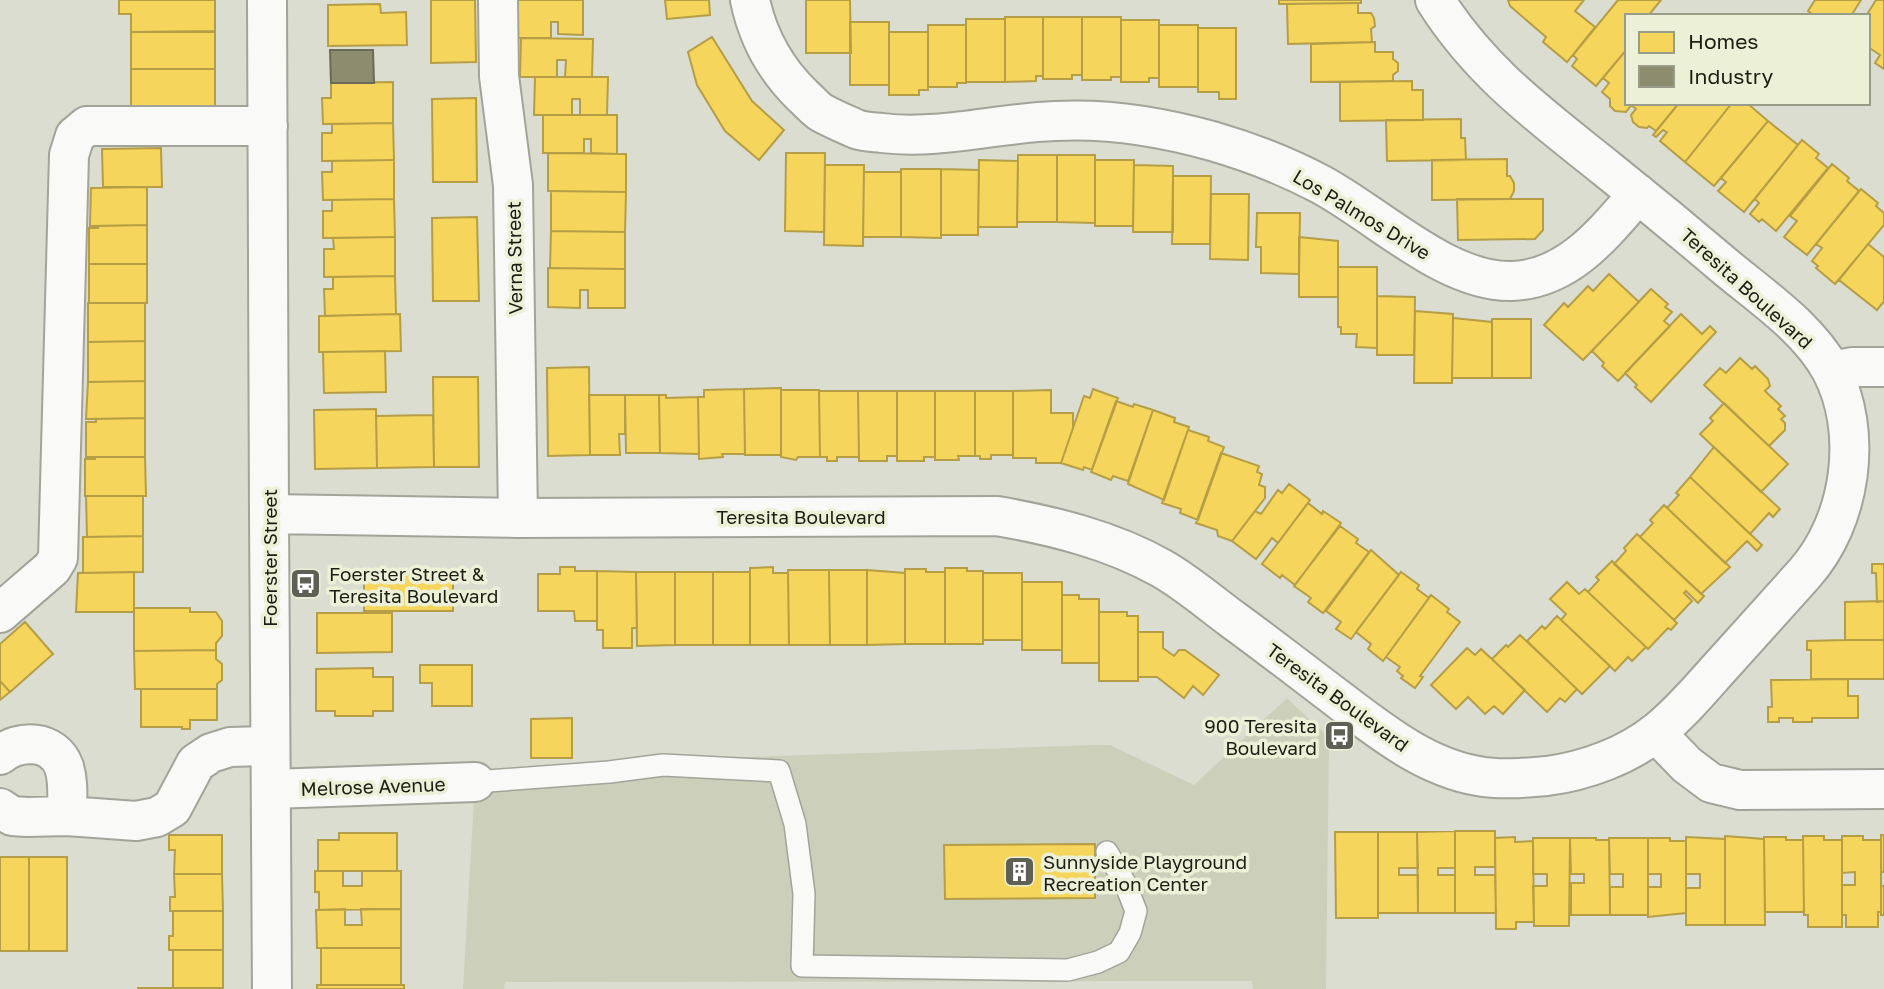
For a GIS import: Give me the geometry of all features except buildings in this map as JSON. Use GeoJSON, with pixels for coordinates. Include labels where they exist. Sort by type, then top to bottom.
{"type":"FeatureCollection","features":[{"type":"Feature","properties":{"kind":"street","name":"Foerster Street"},"geometry":{"type":"LineString","coordinates":[[267,0],[272,989]]}},
{"type":"Feature","properties":{"kind":"street","name":"Verna Street"},"geometry":{"type":"LineString","coordinates":[[498,0],[499,76],[513,185],[517,518]]}},
{"type":"Feature","properties":{"kind":"street","name":"Los Palmos Drive"},"geometry":{"type":"LineString","coordinates":[[750,0],[768,54],[790,83],[820,112],[859,131],[908,136],[1058,121],[1109,122],[1162,128],[1214,141],[1268,159],[1331,190],[1451,267],[1480,277],[1511,281],[1543,275],[1580,256],[1602,236],[1638,194]]}},
{"type":"Feature","properties":{"kind":"street","name":"Teresita Boulevard"},"geometry":{"type":"LineString","coordinates":[[269,514],[517,518],[997,516],[1045,525],[1116,547],[1162,569],[1389,738],[1432,761],[1476,776],[1522,779],[1572,772],[1617,755],[1656,733],[1693,698],[1811,566],[1835,526],[1849,483],[1849,444],[1843,404],[1832,371],[1809,338],[1487,69],[1453,29],[1435,0]]}},
{"type":"Feature","properties":{"kind":"street"},"geometry":{"type":"LineString","coordinates":[[0,612],[52,568],[58,558],[69,155],[75,136],[87,126],[268,126]]}},
{"type":"Feature","properties":{"kind":"street"},"geometry":{"type":"LineString","coordinates":[[1832,371],[1853,367],[1884,367]]}},
{"type":"Feature","properties":{"kind":"street"},"geometry":{"type":"LineString","coordinates":[[1656,733],[1687,765],[1711,783],[1740,790],[1884,789]]}},
{"type":"Feature","properties":{"kind":"street"},"geometry":{"type":"LineString","coordinates":[[0,755],[15,745],[29,743],[43,746],[55,753],[63,765],[66,780],[67,816]]}},
{"type":"Feature","properties":{"kind":"street"},"geometry":{"type":"LineString","coordinates":[[0,808],[12,816],[67,816],[136,821],[157,817],[172,808],[196,763],[211,753],[230,747],[270,746]]}},
{"type":"Feature","properties":{"kind":"street","name":"Melrose Avenue"},"geometry":{"type":"LineString","coordinates":[[271,789],[475,782]]}},
{"type":"Feature","properties":{"kind":"lane"},"geometry":{"type":"LineString","coordinates":[[475,782],[610,772],[663,765],[779,771],[795,824],[804,894],[802,966],[1068,970],[1098,962],[1119,952],[1130,933],[1136,911],[1125,883],[1107,852]]}},
{"type":"Feature","properties":{"kind":"green space"},"geometry":{"type":"Polygon","coordinates":[[[1287,698],[1329,738],[1326,989],[1253,989],[1252,981],[505,982],[504,989],[463,989],[475,782],[693,759],[1110,745],[1194,785],[1287,698]]]}},
{"type":"Feature","properties":{"kind":"place","name":"Foerster Street & Teresita Boulevard"},"geometry":{"type":"Point","coordinates":[306,584]}},
{"type":"Feature","properties":{"kind":"place","name":"900 Teresita Boulevard"},"geometry":{"type":"Point","coordinates":[1340,736]}},
{"type":"Feature","properties":{"kind":"place","name":"Sunnyside Playground Recreation Center"},"geometry":{"type":"Point","coordinates":[1020,872]}}]}
